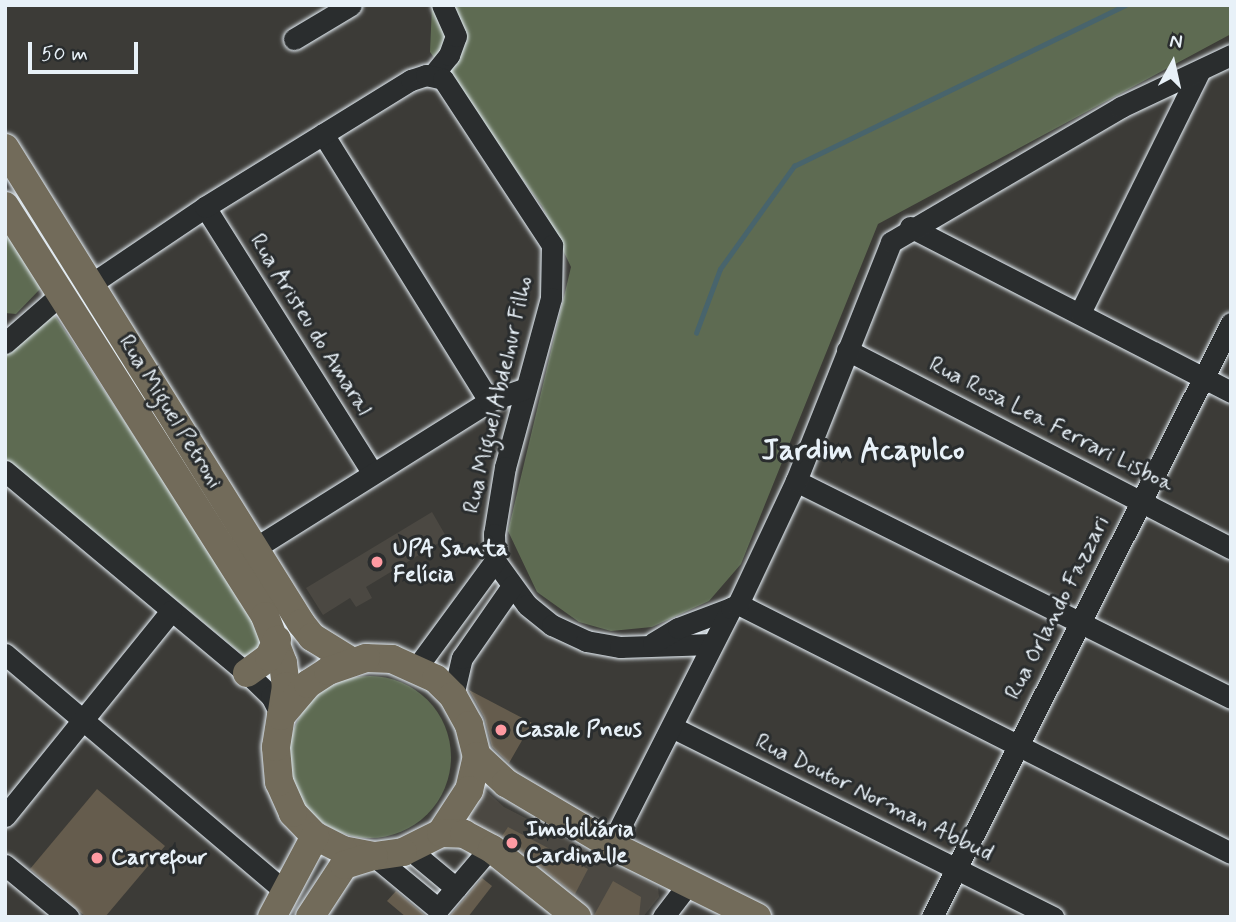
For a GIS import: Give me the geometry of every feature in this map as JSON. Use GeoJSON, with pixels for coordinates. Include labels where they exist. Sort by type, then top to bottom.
{"type":"FeatureCollection","features":[{"type":"Feature","properties":{"kind":"main road","name":"Rua Miguel Petroni"},"geometry":{"type":"LineString","coordinates":[[5,148],[312,637],[351,662]]}},
{"type":"Feature","properties":{"kind":"main road","name":"Rua Miguel Petroni"},"geometry":{"type":"LineString","coordinates":[[5,206],[277,640],[286,686],[281,716]]}},
{"type":"Feature","properties":{"kind":"main road"},"geometry":{"type":"LineString","coordinates":[[247,673],[269,657],[277,640]]}},
{"type":"Feature","properties":{"kind":"main road"},"geometry":{"type":"LineString","coordinates":[[314,916],[344,865],[379,860],[413,852],[441,833],[469,790],[477,756],[469,725],[453,696],[417,667],[392,659],[351,662],[308,684],[281,716],[276,747],[279,782],[293,813],[315,836],[343,850],[379,860]]}},
{"type":"Feature","properties":{"kind":"main road"},"geometry":{"type":"LineString","coordinates":[[477,756],[506,783],[611,845],[757,917]]}},
{"type":"Feature","properties":{"kind":"main road"},"geometry":{"type":"LineString","coordinates":[[441,833],[464,834],[490,848],[577,917]]}},
{"type":"Feature","properties":{"kind":"main road"},"geometry":{"type":"LineString","coordinates":[[272,917],[315,836]]}},
{"type":"Feature","properties":{"kind":"street"},"geometry":{"type":"LineString","coordinates":[[294,39],[351,5]]}},
{"type":"Feature","properties":{"kind":"street"},"geometry":{"type":"LineString","coordinates":[[91,284],[205,207],[411,80],[432,76],[449,55],[456,36],[442,5]]}},
{"type":"Feature","properties":{"kind":"street"},"geometry":{"type":"LineString","coordinates":[[611,845],[796,481],[879,262],[891,242],[910,227],[1121,107],[1231,55]]}},
{"type":"Feature","properties":{"kind":"street"},"geometry":{"type":"LineString","coordinates":[[1080,313],[1199,72]]}},
{"type":"Feature","properties":{"kind":"street","name":"Rua Miguel Abdelnur Filho"},"geometry":{"type":"LineString","coordinates":[[432,76],[443,79],[552,245],[551,298],[524,389],[497,506],[495,561]]}},
{"type":"Feature","properties":{"kind":"street"},"geometry":{"type":"LineString","coordinates":[[323,134],[489,401]]}},
{"type":"Feature","properties":{"kind":"street","name":"Rua Aristeu do Amaral"},"geometry":{"type":"LineString","coordinates":[[205,207],[371,471]]}},
{"type":"Feature","properties":{"kind":"street"},"geometry":{"type":"LineString","coordinates":[[910,227],[1231,392]]}},
{"type":"Feature","properties":{"kind":"street"},"geometry":{"type":"LineString","coordinates":[[9,331],[60,295]]}},
{"type":"Feature","properties":{"kind":"street","name":"Rua Orlando Fazzari"},"geometry":{"type":"LineString","coordinates":[[932,917],[1231,323]]}},
{"type":"Feature","properties":{"kind":"street","name":"Rua Rosa Lea Ferrari Lisboa"},"geometry":{"type":"LineString","coordinates":[[846,350],[1231,548]]}},
{"type":"Feature","properties":{"kind":"street"},"geometry":{"type":"LineString","coordinates":[[255,548],[371,471],[489,401],[524,389]]}},
{"type":"Feature","properties":{"kind":"street"},"geometry":{"type":"LineString","coordinates":[[5,471],[247,673],[271,696],[281,716]]}},
{"type":"Feature","properties":{"kind":"street"},"geometry":{"type":"LineString","coordinates":[[796,481],[1231,698]]}},
{"type":"Feature","properties":{"kind":"street"},"geometry":{"type":"LineString","coordinates":[[417,667],[495,561],[512,586],[552,625],[586,642],[712,644]]}},
{"type":"Feature","properties":{"kind":"street"},"geometry":{"type":"LineString","coordinates":[[453,696],[462,658],[512,586]]}},
{"type":"Feature","properties":{"kind":"street"},"geometry":{"type":"LineString","coordinates":[[654,645],[678,628],[734,606],[1019,744],[1231,853]]}},
{"type":"Feature","properties":{"kind":"street"},"geometry":{"type":"LineString","coordinates":[[5,816],[171,611]]}},
{"type":"Feature","properties":{"kind":"street"},"geometry":{"type":"LineString","coordinates":[[654,645],[683,660],[690,689]]}},
{"type":"Feature","properties":{"kind":"street"},"geometry":{"type":"LineString","coordinates":[[5,654],[286,892]]}},
{"type":"Feature","properties":{"kind":"street","name":"Rua Doutor Norman Abbud"},"geometry":{"type":"LineString","coordinates":[[672,727],[1053,917]]}},
{"type":"Feature","properties":{"kind":"street"},"geometry":{"type":"LineString","coordinates":[[379,860],[438,909],[490,848]]}},
{"type":"Feature","properties":{"kind":"street"},"geometry":{"type":"LineString","coordinates":[[413,852],[420,870],[450,895]]}},
{"type":"Feature","properties":{"kind":"street"},"geometry":{"type":"LineString","coordinates":[[5,865],[68,917]]}},
{"type":"Feature","properties":{"kind":"street"},"geometry":{"type":"LineString","coordinates":[[663,917],[689,883]]}},
{"type":"Feature","properties":{"kind":"shaded area","name":"UPA Santa Felícia"},"geometry":{"type":"Polygon","coordinates":[[[432,512],[447,538],[366,587],[372,598],[356,607],[350,598],[323,615],[306,588],[432,512]]]}},
{"type":"Feature","properties":{"kind":"shaded area"},"geometry":{"type":"Polygon","coordinates":[[[482,787],[504,807],[658,887],[659,897],[643,917],[591,917],[460,818],[482,787]]]}},
{"type":"Feature","properties":{"kind":"green space"},"geometry":{"type":"Polygon","coordinates":[[[432,5],[1231,5],[1231,34],[878,224],[741,564],[709,601],[652,627],[611,631],[579,622],[537,592],[508,531],[571,267],[542,206],[430,52],[432,5]]]}},
{"type":"Feature","properties":{"kind":"green space"},"geometry":{"type":"Polygon","coordinates":[[[5,224],[41,288],[16,314],[5,313],[5,224]]]}},
{"type":"Feature","properties":{"kind":"green space"},"geometry":{"type":"Polygon","coordinates":[[[54,314],[267,639],[248,659],[5,459],[5,356],[20,337],[54,314]]]}},
{"type":"Feature","properties":{"kind":"green space"},"geometry":{"type":"Polygon","coordinates":[[[370,676],[401,682],[428,699],[445,726],[451,757],[445,788],[428,815],[401,832],[370,838],[339,832],[312,815],[295,788],[289,757],[295,726],[312,699],[339,682],[370,676]]]}},
{"type":"Feature","properties":{"kind":"building","name":"Casale Pneus"},"geometry":{"type":"Polygon","coordinates":[[[469,690],[532,723],[509,763],[492,747],[484,717],[469,690]]]}},
{"type":"Feature","properties":{"kind":"building","name":"Carrefour"},"geometry":{"type":"Polygon","coordinates":[[[97,789],[165,846],[105,917],[86,917],[30,869],[97,789]]]}},
{"type":"Feature","properties":{"kind":"building"},"geometry":{"type":"Polygon","coordinates":[[[508,827],[588,869],[575,894],[502,836],[508,827]]]}},
{"type":"Feature","properties":{"kind":"building"},"geometry":{"type":"Polygon","coordinates":[[[482,878],[492,886],[468,917],[449,917],[482,878]]]}},
{"type":"Feature","properties":{"kind":"building"},"geometry":{"type":"Polygon","coordinates":[[[613,881],[641,897],[639,917],[593,917],[613,881]]]}},
{"type":"Feature","properties":{"kind":"building"},"geometry":{"type":"Polygon","coordinates":[[[396,891],[427,917],[406,917],[387,901],[396,891]]]}},
{"type":"Feature","properties":{"kind":"waterway"},"geometry":{"type":"LineString","coordinates":[[696,333],[720,269],[794,166],[1125,5]]}},
{"type":"Feature","properties":{"kind":"place","name":"UPA Santa Felícia"},"geometry":{"type":"Point","coordinates":[377,562]}},
{"type":"Feature","properties":{"kind":"place","name":"Casale Pneus"},"geometry":{"type":"Point","coordinates":[501,730]}},
{"type":"Feature","properties":{"kind":"place","name":"Imobiliária Cardinalle"},"geometry":{"type":"Point","coordinates":[512,843]}},
{"type":"Feature","properties":{"kind":"place","name":"Carrefour"},"geometry":{"type":"Point","coordinates":[97,858]}},
{"type":"Feature","properties":{"kind":"district","name":"Jardim Acapulco"},"geometry":{"type":"Point","coordinates":[863,451]}}]}
